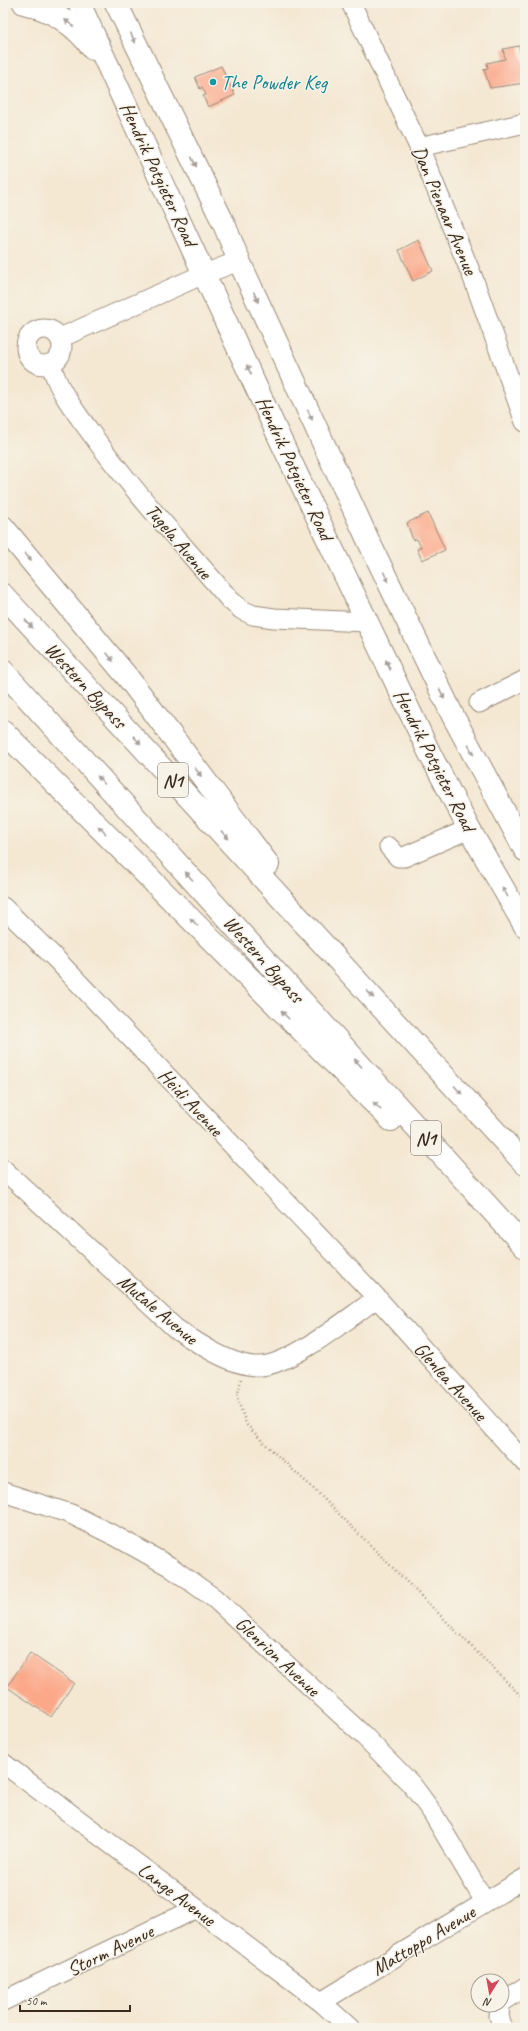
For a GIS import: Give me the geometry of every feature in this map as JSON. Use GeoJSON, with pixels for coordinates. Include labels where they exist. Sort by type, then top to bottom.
{"type":"FeatureCollection","features":[{"type":"Feature","properties":{"kind":"main road"},"geometry":{"type":"LineString","coordinates":[[24,3],[43,9],[61,18],[78,30],[92,48],[125,99]]}},
{"type":"Feature","properties":{"kind":"main road","name":"Hendrik Potgieter Road"},"geometry":{"type":"LineString","coordinates":[[79,3],[125,99],[204,274],[430,754],[469,829],[525,926]]}},
{"type":"Feature","properties":{"kind":"main road","name":"Hendrik Potgieter Road"},"geometry":{"type":"LineString","coordinates":[[116,3],[224,224],[239,261],[369,542],[453,716],[525,850]]}},
{"type":"Feature","properties":{"kind":"main road"},"geometry":{"type":"LineString","coordinates":[[3,527],[129,679],[344,965]]}},
{"type":"Feature","properties":{"kind":"main road","name":"Western Bypass"},"geometry":{"type":"LineString","coordinates":[[3,595],[525,1164]]}},
{"type":"Feature","properties":{"kind":"main road","name":"Western Bypass"},"geometry":{"type":"LineString","coordinates":[[3,671],[525,1247]]}},
{"type":"Feature","properties":{"kind":"main road"},"geometry":{"type":"LineString","coordinates":[[3,731],[348,1078],[525,1252]]}},
{"type":"Feature","properties":{"kind":"street","name":"Dan Pienaar Avenue"},"geometry":{"type":"LineString","coordinates":[[351,3],[419,147],[473,278],[525,422]]}},
{"type":"Feature","properties":{"kind":"street"},"geometry":{"type":"LineString","coordinates":[[419,147],[525,123]]}},
{"type":"Feature","properties":{"kind":"street"},"geometry":{"type":"LineString","coordinates":[[60,338],[204,274],[239,261]]}},
{"type":"Feature","properties":{"kind":"street"},"geometry":{"type":"LineString","coordinates":[[43,328],[50,329],[60,338],[62,346],[61,353],[51,363],[44,365],[31,360],[27,354],[26,340],[30,334],[43,328]]}},
{"type":"Feature","properties":{"kind":"street","name":"Tugela Avenue"},"geometry":{"type":"LineString","coordinates":[[51,363],[55,379],[64,396],[106,454],[230,600],[242,610],[253,615],[274,618],[367,622]]}},
{"type":"Feature","properties":{"kind":"street"},"geometry":{"type":"LineString","coordinates":[[479,703],[525,680]]}},
{"type":"Feature","properties":{"kind":"street"},"geometry":{"type":"LineString","coordinates":[[389,847],[398,857],[404,857],[469,829]]}},
{"type":"Feature","properties":{"kind":"street","name":"Heidi Avenue"},"geometry":{"type":"LineString","coordinates":[[3,907],[56,959],[377,1298]]}},
{"type":"Feature","properties":{"kind":"street","name":"Mutale Avenue"},"geometry":{"type":"LineString","coordinates":[[3,1169],[175,1328],[203,1346],[234,1362],[260,1366],[279,1362],[301,1350],[377,1298]]}},
{"type":"Feature","properties":{"kind":"street","name":"Glenlea Avenue"},"geometry":{"type":"LineString","coordinates":[[377,1298],[525,1463]]}},
{"type":"Feature","properties":{"kind":"street","name":"Glenrion Avenue"},"geometry":{"type":"LineString","coordinates":[[3,1492],[72,1514],[169,1566],[214,1598],[363,1735],[412,1785],[432,1812],[485,1902]]}},
{"type":"Feature","properties":{"kind":"street","name":"Lange Avenue"},"geometry":{"type":"LineString","coordinates":[[3,1763],[195,1909],[321,2002],[350,2028]]}},
{"type":"Feature","properties":{"kind":"street","name":"Mattoppo Avenue"},"geometry":{"type":"LineString","coordinates":[[321,2002],[525,1878]]}},
{"type":"Feature","properties":{"kind":"street","name":"Storm Avenue"},"geometry":{"type":"LineString","coordinates":[[3,2001],[195,1909]]}},
{"type":"Feature","properties":{"kind":"street"},"geometry":{"type":"LineString","coordinates":[[510,1997],[525,1987]]}},
{"type":"Feature","properties":{"kind":"street"},"geometry":{"type":"LineString","coordinates":[[499,2013],[503,2028]]}},
{"type":"Feature","properties":{"kind":"path"},"geometry":{"type":"LineString","coordinates":[[244,1363],[237,1397],[246,1424],[263,1442],[317,1492],[525,1700]]}},
{"type":"Feature","properties":{"kind":"building"},"geometry":{"type":"Polygon","coordinates":[[[519,46],[525,73],[525,83],[490,88],[484,69],[488,68],[487,63],[505,59],[503,49],[519,46]]]}},
{"type":"Feature","properties":{"kind":"building","name":"The Powder Keg"},"geometry":{"type":"Polygon","coordinates":[[[221,66],[235,95],[208,107],[203,96],[206,95],[202,87],[200,89],[195,77],[221,66]]]}},
{"type":"Feature","properties":{"kind":"building"},"geometry":{"type":"Polygon","coordinates":[[[419,240],[433,271],[413,281],[399,250],[419,240]]]}},
{"type":"Feature","properties":{"kind":"building"},"geometry":{"type":"Polygon","coordinates":[[[428,513],[445,550],[422,560],[417,549],[421,547],[417,539],[413,540],[407,523],[428,513]]]}},
{"type":"Feature","properties":{"kind":"building"},"geometry":{"type":"Polygon","coordinates":[[[30,1653],[74,1683],[51,1717],[7,1687],[30,1653]]]}},
{"type":"Feature","properties":{"kind":"place","name":"The Powder Keg"},"geometry":{"type":"Point","coordinates":[213,82]}}]}
